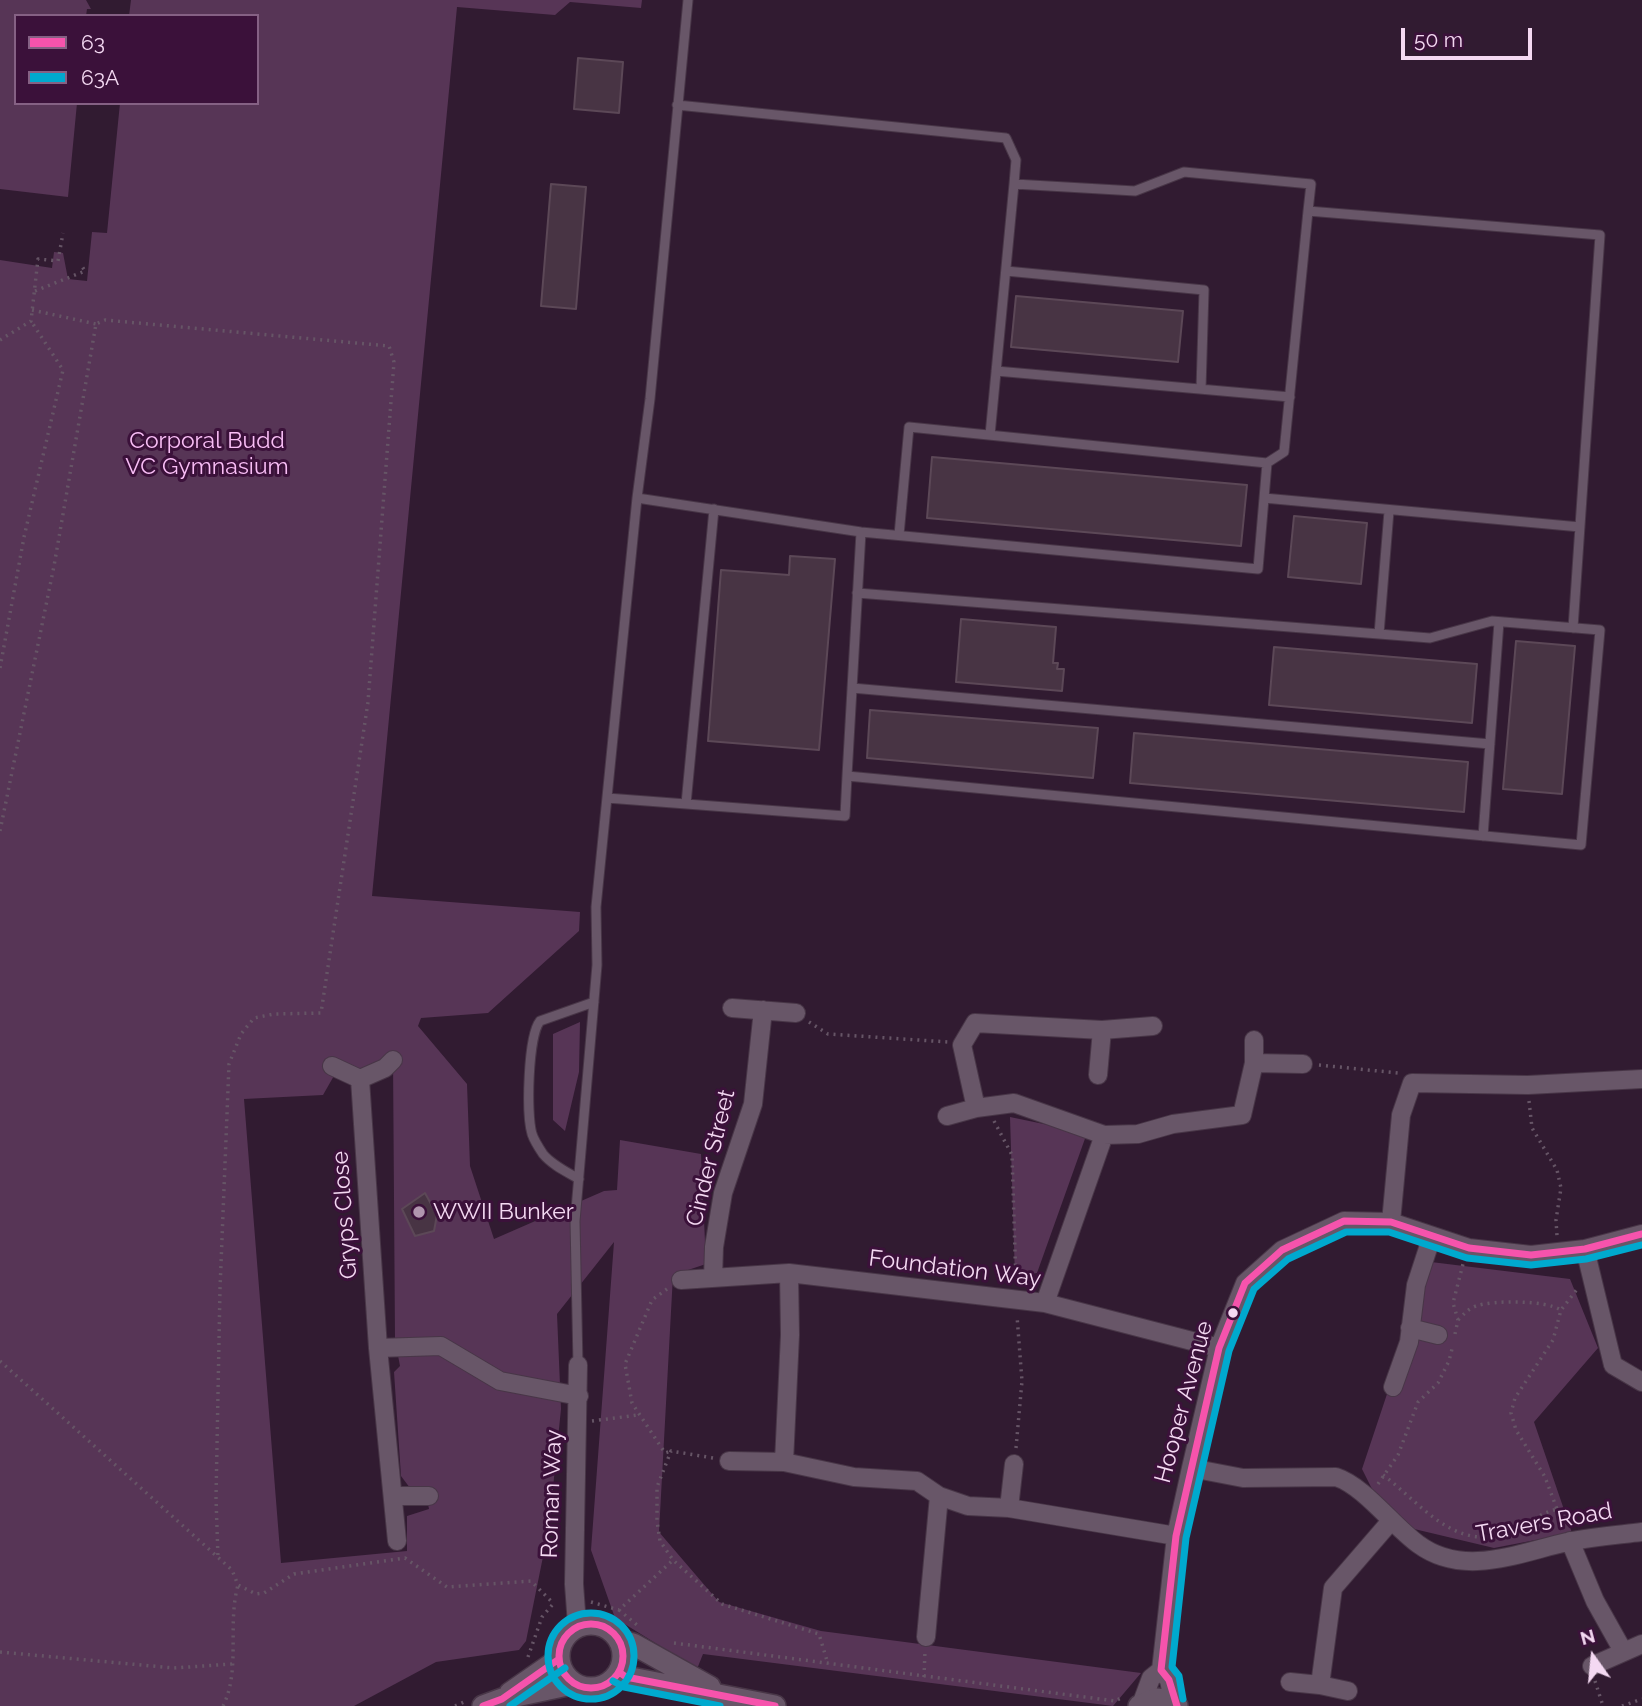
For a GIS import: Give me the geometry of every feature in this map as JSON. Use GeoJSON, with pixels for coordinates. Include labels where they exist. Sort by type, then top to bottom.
{"type":"FeatureCollection","features":[{"type":"Feature","properties":{"kind":"street"},"geometry":{"type":"LineString","coordinates":[[732,1008],[796,1013]]}},
{"type":"Feature","properties":{"kind":"street","name":"Cinder Street"},"geometry":{"type":"LineString","coordinates":[[713,1278],[714,1247],[723,1193],[753,1104],[763,1010]]}},
{"type":"Feature","properties":{"kind":"street"},"geometry":{"type":"LineString","coordinates":[[976,1108],[962,1045],[975,1023],[1102,1030],[1153,1026]]}},
{"type":"Feature","properties":{"kind":"street"},"geometry":{"type":"LineString","coordinates":[[1098,1075],[1102,1030]]}},
{"type":"Feature","properties":{"kind":"street"},"geometry":{"type":"LineString","coordinates":[[947,1116],[976,1108],[1014,1103],[1104,1135],[1138,1134],[1172,1124],[1242,1115],[1254,1063],[1254,1040]]}},
{"type":"Feature","properties":{"kind":"street"},"geometry":{"type":"LineString","coordinates":[[332,1066],[360,1079],[385,1068],[393,1060]]}},
{"type":"Feature","properties":{"kind":"street"},"geometry":{"type":"LineString","coordinates":[[1254,1063],[1303,1064]]}},
{"type":"Feature","properties":{"kind":"street","name":"Gryps Close"},"geometry":{"type":"LineString","coordinates":[[360,1079],[377,1348],[397,1541]]}},
{"type":"Feature","properties":{"kind":"street"},"geometry":{"type":"LineString","coordinates":[[1391,1222],[1401,1115],[1412,1083],[1528,1085],[1642,1079]]}},
{"type":"Feature","properties":{"kind":"street"},"geometry":{"type":"LineString","coordinates":[[1045,1303],[1104,1135]]}},
{"type":"Feature","properties":{"kind":"street","name":"Hooper Avenue"},"geometry":{"type":"LineString","coordinates":[[1175,1704],[1169,1680],[1155,1676],[1177,1536],[1219,1348],[1245,1283],[1282,1250],[1344,1221],[1391,1222],[1469,1248],[1531,1255],[1585,1249],[1642,1234]]}},
{"type":"Feature","properties":{"kind":"street"},"geometry":{"type":"LineString","coordinates":[[1393,1387],[1410,1328],[1416,1285],[1432,1236]]}},
{"type":"Feature","properties":{"kind":"street"},"geometry":{"type":"LineString","coordinates":[[1585,1249],[1613,1365],[1642,1382]]}},
{"type":"Feature","properties":{"kind":"street"},"geometry":{"type":"LineString","coordinates":[[784,1462],[790,1335],[789,1273]]}},
{"type":"Feature","properties":{"kind":"street","name":"Foundation Way"},"geometry":{"type":"LineString","coordinates":[[681,1280],[789,1273],[1045,1303],[1219,1348]]}},
{"type":"Feature","properties":{"kind":"street"},"geometry":{"type":"LineString","coordinates":[[1410,1328],[1438,1335]]}},
{"type":"Feature","properties":{"kind":"street"},"geometry":{"type":"LineString","coordinates":[[377,1348],[441,1346],[500,1381],[579,1396]]}},
{"type":"Feature","properties":{"kind":"street","name":"Roman Way"},"geometry":{"type":"LineString","coordinates":[[577,1625],[575,1532],[578,1365]]}},
{"type":"Feature","properties":{"kind":"street"},"geometry":{"type":"LineString","coordinates":[[729,1461],[784,1462],[854,1477],[917,1481],[939,1496],[968,1506],[1009,1507],[1177,1536]]}},
{"type":"Feature","properties":{"kind":"street"},"geometry":{"type":"LineString","coordinates":[[1009,1507],[1014,1464]]}},
{"type":"Feature","properties":{"kind":"street","name":"Travers Road"},"geometry":{"type":"LineString","coordinates":[[1191,1468],[1243,1478],[1336,1477],[1350,1481],[1390,1522],[1420,1546],[1448,1561],[1492,1561],[1570,1541],[1642,1532]]}},
{"type":"Feature","properties":{"kind":"street"},"geometry":{"type":"LineString","coordinates":[[394,1496],[429,1496]]}},
{"type":"Feature","properties":{"kind":"street"},"geometry":{"type":"LineString","coordinates":[[926,1637],[939,1496]]}},
{"type":"Feature","properties":{"kind":"street"},"geometry":{"type":"LineString","coordinates":[[1320,1685],[1334,1588],[1390,1522]]}},
{"type":"Feature","properties":{"kind":"street"},"geometry":{"type":"LineString","coordinates":[[1570,1541],[1595,1601],[1623,1651]]}},
{"type":"Feature","properties":{"kind":"street"},"geometry":{"type":"LineString","coordinates":[[493,1702],[572,1684],[581,1688],[600,1686],[619,1672],[624,1652],[619,1640],[610,1631],[596,1624],[577,1625],[563,1642],[559,1660],[572,1684]]}},
{"type":"Feature","properties":{"kind":"street"},"geometry":{"type":"LineString","coordinates":[[619,1640],[633,1644],[718,1692]]}},
{"type":"Feature","properties":{"kind":"street"},"geometry":{"type":"LineString","coordinates":[[1592,1666],[1642,1644]]}},
{"type":"Feature","properties":{"kind":"street"},"geometry":{"type":"LineString","coordinates":[[493,1702],[559,1660]]}},
{"type":"Feature","properties":{"kind":"street"},"geometry":{"type":"LineString","coordinates":[[619,1672],[626,1677],[718,1692],[775,1706]]}},
{"type":"Feature","properties":{"kind":"street"},"geometry":{"type":"LineString","coordinates":[[1140,1705],[1155,1676]]}},
{"type":"Feature","properties":{"kind":"street"},"geometry":{"type":"LineString","coordinates":[[1290,1682],[1348,1691]]}},
{"type":"Feature","properties":{"kind":"street"},"geometry":{"type":"LineString","coordinates":[[1140,1705],[1156,1699],[1175,1704]]}},
{"type":"Feature","properties":{"kind":"lane"},"geometry":{"type":"LineString","coordinates":[[578,1365],[575,1221],[594,1002],[596,907],[637,498],[650,399],[688,0]]}},
{"type":"Feature","properties":{"kind":"lane"},"geometry":{"type":"LineString","coordinates":[[677,105],[1006,138],[1016,160],[990,435]]}},
{"type":"Feature","properties":{"kind":"lane"},"geometry":{"type":"LineString","coordinates":[[899,535],[909,427],[1267,463],[1284,452],[1311,184],[1184,172],[1135,191],[1014,184]]}},
{"type":"Feature","properties":{"kind":"lane"},"geometry":{"type":"LineString","coordinates":[[1308,211],[1600,236],[1573,628]]}},
{"type":"Feature","properties":{"kind":"lane"},"geometry":{"type":"LineString","coordinates":[[1006,271],[1204,290],[1201,389]]}},
{"type":"Feature","properties":{"kind":"lane"},"geometry":{"type":"LineString","coordinates":[[996,370],[1290,397]]}},
{"type":"Feature","properties":{"kind":"lane"},"geometry":{"type":"LineString","coordinates":[[637,498],[861,532],[1258,569],[1267,463]]}},
{"type":"Feature","properties":{"kind":"lane"},"geometry":{"type":"LineString","coordinates":[[1264,498],[1580,527]]}},
{"type":"Feature","properties":{"kind":"lane"},"geometry":{"type":"LineString","coordinates":[[686,804],[714,509]]}},
{"type":"Feature","properties":{"kind":"lane"},"geometry":{"type":"LineString","coordinates":[[1379,634],[1389,511]]}},
{"type":"Feature","properties":{"kind":"lane"},"geometry":{"type":"LineString","coordinates":[[607,798],[845,816],[861,532]]}},
{"type":"Feature","properties":{"kind":"lane"},"geometry":{"type":"LineString","coordinates":[[847,776],[1581,845],[1600,630],[1499,622],[1430,638],[858,593]]}},
{"type":"Feature","properties":{"kind":"lane"},"geometry":{"type":"LineString","coordinates":[[1483,836],[1499,622]]}},
{"type":"Feature","properties":{"kind":"lane"},"geometry":{"type":"LineString","coordinates":[[852,688],[1490,744]]}},
{"type":"Feature","properties":{"kind":"lane"},"geometry":{"type":"LineString","coordinates":[[579,1179],[549,1161],[532,1134],[529,1100],[533,1044],[535,1028],[540,1021],[594,1002]]}},
{"type":"Feature","properties":{"kind":"path"},"geometry":{"type":"LineString","coordinates":[[0,668],[24,537],[63,370],[31,321],[38,259],[58,261],[63,233]]}},
{"type":"Feature","properties":{"kind":"path"},"geometry":{"type":"LineString","coordinates":[[34,291],[85,271],[81,265]]}},
{"type":"Feature","properties":{"kind":"path"},"geometry":{"type":"LineString","coordinates":[[32,310],[96,324],[105,320],[389,346],[394,362],[368,702],[321,1013],[274,1014],[254,1018],[241,1034],[229,1064],[220,1289],[216,1499],[218,1558]]}},
{"type":"Feature","properties":{"kind":"path"},"geometry":{"type":"LineString","coordinates":[[0,340],[31,321]]}},
{"type":"Feature","properties":{"kind":"path"},"geometry":{"type":"LineString","coordinates":[[0,831],[54,566],[96,324]]}},
{"type":"Feature","properties":{"kind":"path"},"geometry":{"type":"LineString","coordinates":[[796,1013],[828,1034],[962,1045]]}},
{"type":"Feature","properties":{"kind":"path"},"geometry":{"type":"LineString","coordinates":[[1303,1064],[1393,1071],[1412,1083]]}},
{"type":"Feature","properties":{"kind":"path"},"geometry":{"type":"LineString","coordinates":[[1528,1085],[1532,1128],[1556,1170],[1561,1188],[1556,1220],[1561,1251]]}},
{"type":"Feature","properties":{"kind":"path"},"geometry":{"type":"LineString","coordinates":[[1361,1493],[1379,1483],[1398,1455],[1418,1402],[1438,1383],[1450,1361],[1458,1320],[1453,1303],[1457,1281],[1469,1248]]}},
{"type":"Feature","properties":{"kind":"path"},"geometry":{"type":"LineString","coordinates":[[681,1280],[679,1287],[665,1289],[653,1300],[625,1364],[632,1403],[665,1453],[671,1451],[729,1461]]}},
{"type":"Feature","properties":{"kind":"path"},"geometry":{"type":"LineString","coordinates":[[1570,1541],[1545,1477],[1516,1430],[1511,1413],[1515,1398],[1553,1340],[1561,1310],[1582,1281]]}},
{"type":"Feature","properties":{"kind":"path"},"geometry":{"type":"LineString","coordinates":[[1458,1320],[1466,1311],[1493,1303],[1552,1304],[1561,1310]]}},
{"type":"Feature","properties":{"kind":"path"},"geometry":{"type":"LineString","coordinates":[[0,1361],[232,1570],[238,1585],[233,1604],[230,1691],[223,1706]]}},
{"type":"Feature","properties":{"kind":"path"},"geometry":{"type":"LineString","coordinates":[[579,1423],[638,1415]]}},
{"type":"Feature","properties":{"kind":"path"},"geometry":{"type":"LineString","coordinates":[[671,1451],[657,1487],[657,1521],[660,1541],[673,1560],[722,1604],[819,1634],[828,1664]]}},
{"type":"Feature","properties":{"kind":"path"},"geometry":{"type":"LineString","coordinates":[[1383,1475],[1415,1499],[1443,1527],[1473,1539],[1510,1532],[1543,1513],[1558,1509]]}},
{"type":"Feature","properties":{"kind":"path"},"geometry":{"type":"LineString","coordinates":[[238,1585],[256,1594],[264,1593],[294,1574],[405,1558],[447,1587],[531,1581],[553,1603]]}},
{"type":"Feature","properties":{"kind":"path"},"geometry":{"type":"LineString","coordinates":[[619,1610],[639,1626]]}},
{"type":"Feature","properties":{"kind":"path"},"geometry":{"type":"LineString","coordinates":[[924,1677],[926,1637]]}},
{"type":"Feature","properties":{"kind":"path"},"geometry":{"type":"LineString","coordinates":[[671,1643],[1115,1701],[1127,1695],[1140,1681],[1155,1676]]}},
{"type":"Feature","properties":{"kind":"path"},"geometry":{"type":"LineString","coordinates":[[0,1652],[174,1668],[232,1664]]}},
{"type":"Feature","properties":{"kind":"path"},"geometry":{"type":"LineString","coordinates":[[1592,1666],[1602,1706]]}},
{"type":"Feature","properties":{"kind":"path"},"geometry":{"type":"LineString","coordinates":[[1622,1706],[1642,1699]]}},
{"type":"Feature","properties":{"kind":"green space"},"geometry":{"type":"Polygon","coordinates":[[[0,0],[86,0],[91,9],[87,9],[86,14],[14,14],[14,105],[77,105],[68,197],[0,189],[0,0]]]}},
{"type":"Feature","properties":{"kind":"green space","name":"Corporal Budd VC Gymnasium"},"geometry":{"type":"Polygon","coordinates":[[[131,0],[642,0],[641,8],[570,2],[555,15],[457,7],[372,896],[580,912],[579,931],[488,1013],[421,1018],[418,1026],[467,1084],[470,1166],[494,1239],[604,1191],[617,1190],[620,1140],[701,1154],[706,1264],[673,1275],[659,1532],[719,1602],[821,1631],[1141,1673],[1113,1706],[703,1654],[697,1669],[615,1618],[591,1550],[614,1242],[557,1314],[561,1409],[549,1527],[526,1641],[519,1650],[436,1662],[354,1706],[0,1706],[0,260],[52,268],[54,252],[63,253],[68,279],[87,281],[92,232],[107,233],[120,105],[259,105],[259,14],[129,14],[131,0]],[[393,1059],[375,1073],[339,1067],[323,1095],[244,1099],[281,1563],[407,1551],[407,1516],[429,1509],[426,1494],[413,1492],[401,1476],[394,1372],[400,1366],[395,1340],[393,1059]]]}},
{"type":"Feature","properties":{"kind":"green space"},"geometry":{"type":"Polygon","coordinates":[[[580,1022],[579,1072],[565,1131],[553,1120],[553,1034],[580,1022]]]}},
{"type":"Feature","properties":{"kind":"green space"},"geometry":{"type":"Polygon","coordinates":[[[1010,1117],[1087,1133],[1037,1273],[1015,1277],[1010,1117]]]}},
{"type":"Feature","properties":{"kind":"green space"},"geometry":{"type":"Polygon","coordinates":[[[1431,1262],[1570,1279],[1598,1348],[1534,1422],[1572,1533],[1494,1548],[1410,1528],[1375,1495],[1362,1469],[1431,1262]]]}},
{"type":"Feature","properties":{"kind":"building"},"geometry":{"type":"Polygon","coordinates":[[[578,58],[623,62],[619,113],[574,109],[578,58]]]}},
{"type":"Feature","properties":{"kind":"building"},"geometry":{"type":"Polygon","coordinates":[[[551,184],[586,187],[576,309],[541,306],[551,184]]]}},
{"type":"Feature","properties":{"kind":"building"},"geometry":{"type":"Polygon","coordinates":[[[1016,296],[1183,311],[1178,362],[1011,347],[1016,296]]]}},
{"type":"Feature","properties":{"kind":"building"},"geometry":{"type":"Polygon","coordinates":[[[932,457],[1247,485],[1241,546],[927,518],[932,457]]]}},
{"type":"Feature","properties":{"kind":"building"},"geometry":{"type":"Polygon","coordinates":[[[1294,516],[1367,523],[1361,584],[1288,577],[1294,516]]]}},
{"type":"Feature","properties":{"kind":"building"},"geometry":{"type":"Polygon","coordinates":[[[790,556],[835,559],[819,750],[708,741],[721,570],[789,575],[790,556]]]}},
{"type":"Feature","properties":{"kind":"building"},"geometry":{"type":"Polygon","coordinates":[[[961,619],[1056,627],[1053,663],[1058,663],[1057,669],[1064,669],[1062,691],[956,682],[961,619]]]}},
{"type":"Feature","properties":{"kind":"building"},"geometry":{"type":"Polygon","coordinates":[[[1516,641],[1575,646],[1562,794],[1503,789],[1516,641]]]}},
{"type":"Feature","properties":{"kind":"building"},"geometry":{"type":"Polygon","coordinates":[[[1274,647],[1477,664],[1472,723],[1269,705],[1274,647]]]}},
{"type":"Feature","properties":{"kind":"building"},"geometry":{"type":"Polygon","coordinates":[[[870,710],[1098,728],[1093,778],[867,758],[870,710]]]}},
{"type":"Feature","properties":{"kind":"building"},"geometry":{"type":"Polygon","coordinates":[[[1134,733],[1468,762],[1464,812],[1130,783],[1134,733]]]}},
{"type":"Feature","properties":{"kind":"building","name":"WWII Bunker"},"geometry":{"type":"Polygon","coordinates":[[[425,1193],[437,1215],[434,1231],[415,1236],[402,1209],[425,1193]]]}},
{"type":"Feature","properties":{"kind":"transit line","name":"63"},"geometry":{"type":"LineString","coordinates":[[1177,1706],[1169,1680],[1161,1670],[1176,1536],[1219,1348],[1245,1283],[1282,1250],[1344,1221],[1391,1222],[1469,1248],[1531,1255],[1585,1249],[1642,1234]]}},
{"type":"Feature","properties":{"kind":"transit line","name":"63A"},"geometry":{"type":"LineString","coordinates":[[1183,1699],[1179,1676],[1172,1667],[1186,1538],[1229,1351],[1254,1289],[1288,1259],[1346,1232],[1389,1232],[1467,1258],[1531,1265],[1586,1259],[1642,1245]]}},
{"type":"Feature","properties":{"kind":"transit line","name":"63A"},"geometry":{"type":"LineString","coordinates":[[591,1613],[607,1617],[621,1626],[630,1640],[634,1656],[630,1672],[621,1686],[607,1695],[591,1699],[575,1695],[561,1686],[552,1672],[548,1656],[552,1640],[561,1626],[575,1617],[591,1613]]}},
{"type":"Feature","properties":{"kind":"transit line","name":"63"},"geometry":{"type":"LineString","coordinates":[[585,1624],[597,1624],[614,1633],[621,1644],[623,1656],[621,1668],[614,1679],[597,1688],[585,1688],[573,1683],[564,1674],[559,1662],[559,1650],[564,1638],[573,1629],[585,1624]]}},
{"type":"Feature","properties":{"kind":"transit line","name":"63"},"geometry":{"type":"LineString","coordinates":[[483,1706],[502,1699],[559,1659]]}},
{"type":"Feature","properties":{"kind":"transit line","name":"63A"},"geometry":{"type":"LineString","coordinates":[[510,1706],[565,1668]]}},
{"type":"Feature","properties":{"kind":"transit line","name":"63"},"geometry":{"type":"LineString","coordinates":[[619,1672],[626,1677],[775,1706]]}},
{"type":"Feature","properties":{"kind":"transit line","name":"63A"},"geometry":{"type":"LineString","coordinates":[[613,1681],[624,1687],[720,1706]]}},
{"type":"Feature","properties":{"kind":"place","name":"WWII Bunker"},"geometry":{"type":"Point","coordinates":[419,1212]}}]}
